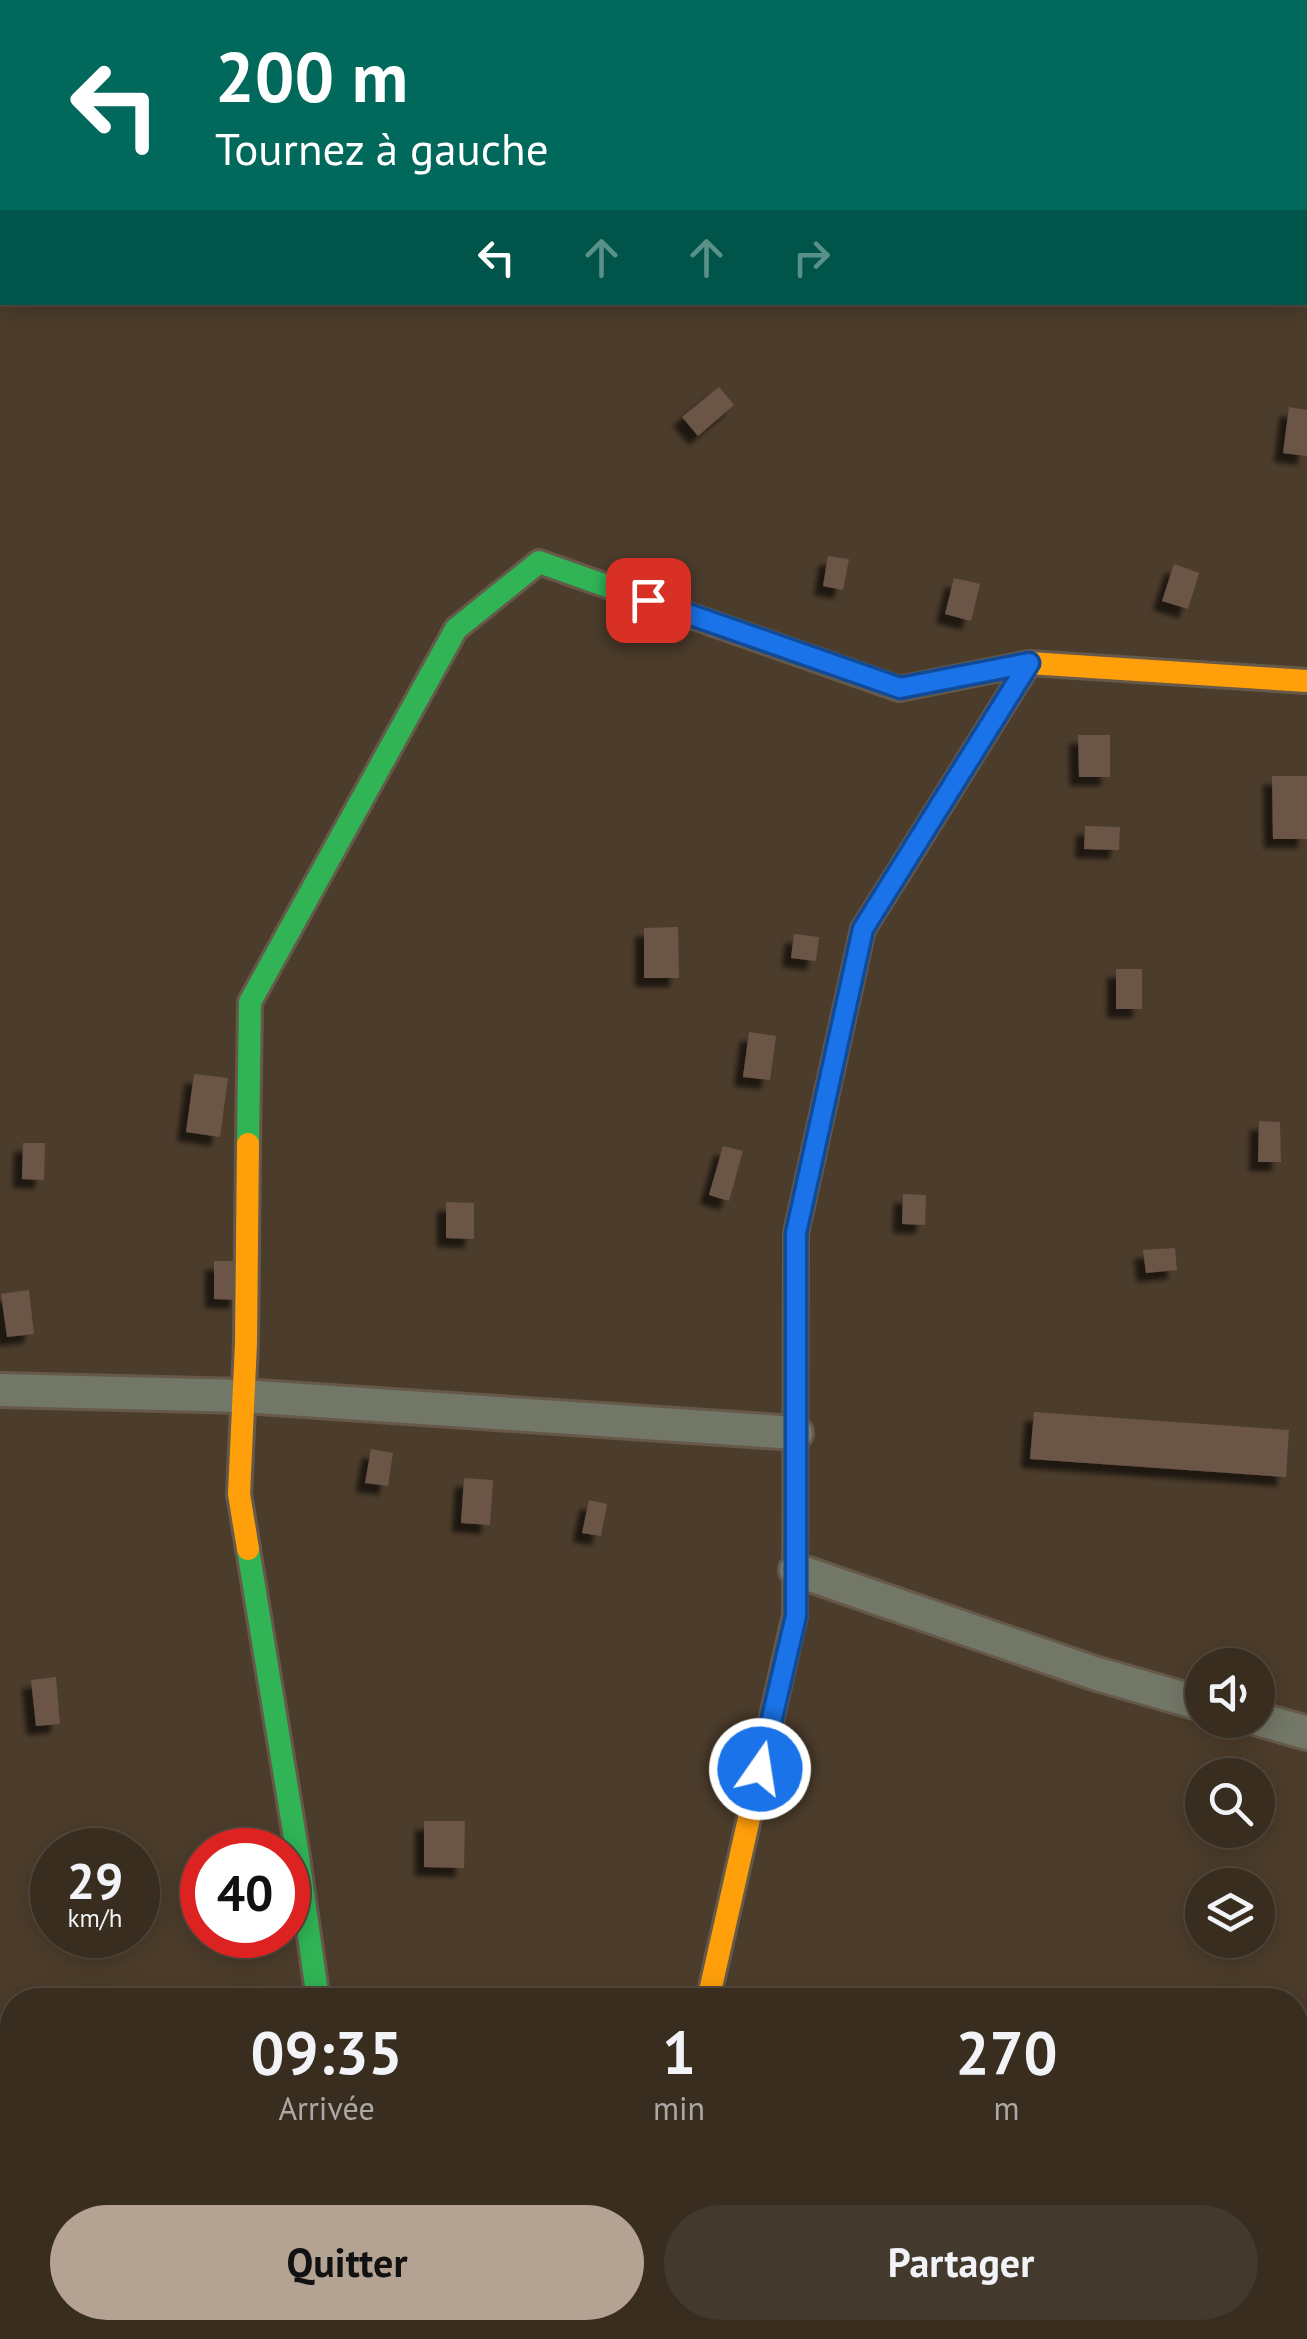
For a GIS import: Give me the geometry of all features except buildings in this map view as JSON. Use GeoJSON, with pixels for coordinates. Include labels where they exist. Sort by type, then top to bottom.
{"type":"FeatureCollection","features":[{"type":"Feature","properties":{"kind":"street"},"geometry":{"type":"LineString","coordinates":[[316,1988],[239,1494],[246,1343],[250,1002],[456,629],[540,562],[900,688],[1029,663],[1307,681]]}},
{"type":"Feature","properties":{"kind":"street"},"geometry":{"type":"LineString","coordinates":[[711,1988],[796,1616],[796,1233],[863,929],[1029,663]]}},
{"type":"Feature","properties":{"kind":"street"},"geometry":{"type":"LineString","coordinates":[[0,1390],[243,1396],[796,1433]]}},
{"type":"Feature","properties":{"kind":"street"},"geometry":{"type":"LineString","coordinates":[[796,1570],[1094,1673],[1185,1699]]}},
{"type":"Feature","properties":{"kind":"street"},"geometry":{"type":"LineString","coordinates":[[1275,1724],[1307,1733]]}},
{"type":"Feature","properties":{"kind":"traffic: fast"},"geometry":{"type":"LineString","coordinates":[[248,1144],[250,1002],[456,629],[539,562],[714,624]]}},
{"type":"Feature","properties":{"kind":"traffic: fast"},"geometry":{"type":"LineString","coordinates":[[792,1628],[796,1233],[863,929],[904,864]]}},
{"type":"Feature","properties":{"kind":"traffic: fast"},"geometry":{"type":"LineString","coordinates":[[248,1549],[316,1988]]}},
{"type":"Feature","properties":{"kind":"traffic: slow"},"geometry":{"type":"LineString","coordinates":[[714,624],[899,689],[1029,663],[1307,681]]}},
{"type":"Feature","properties":{"kind":"traffic: slow"},"geometry":{"type":"LineString","coordinates":[[904,864],[1029,663]]}},
{"type":"Feature","properties":{"kind":"traffic: slow"},"geometry":{"type":"LineString","coordinates":[[248,1144],[246,1343],[239,1494],[248,1549]]}},
{"type":"Feature","properties":{"kind":"traffic: slow"},"geometry":{"type":"LineString","coordinates":[[711,1988],[792,1628]]}},
{"type":"Feature","properties":{"kind":"route"},"geometry":{"type":"LineString","coordinates":[[648,600],[900,688],[1029,663],[863,929],[796,1233],[796,1616],[760,1769]]}}]}
